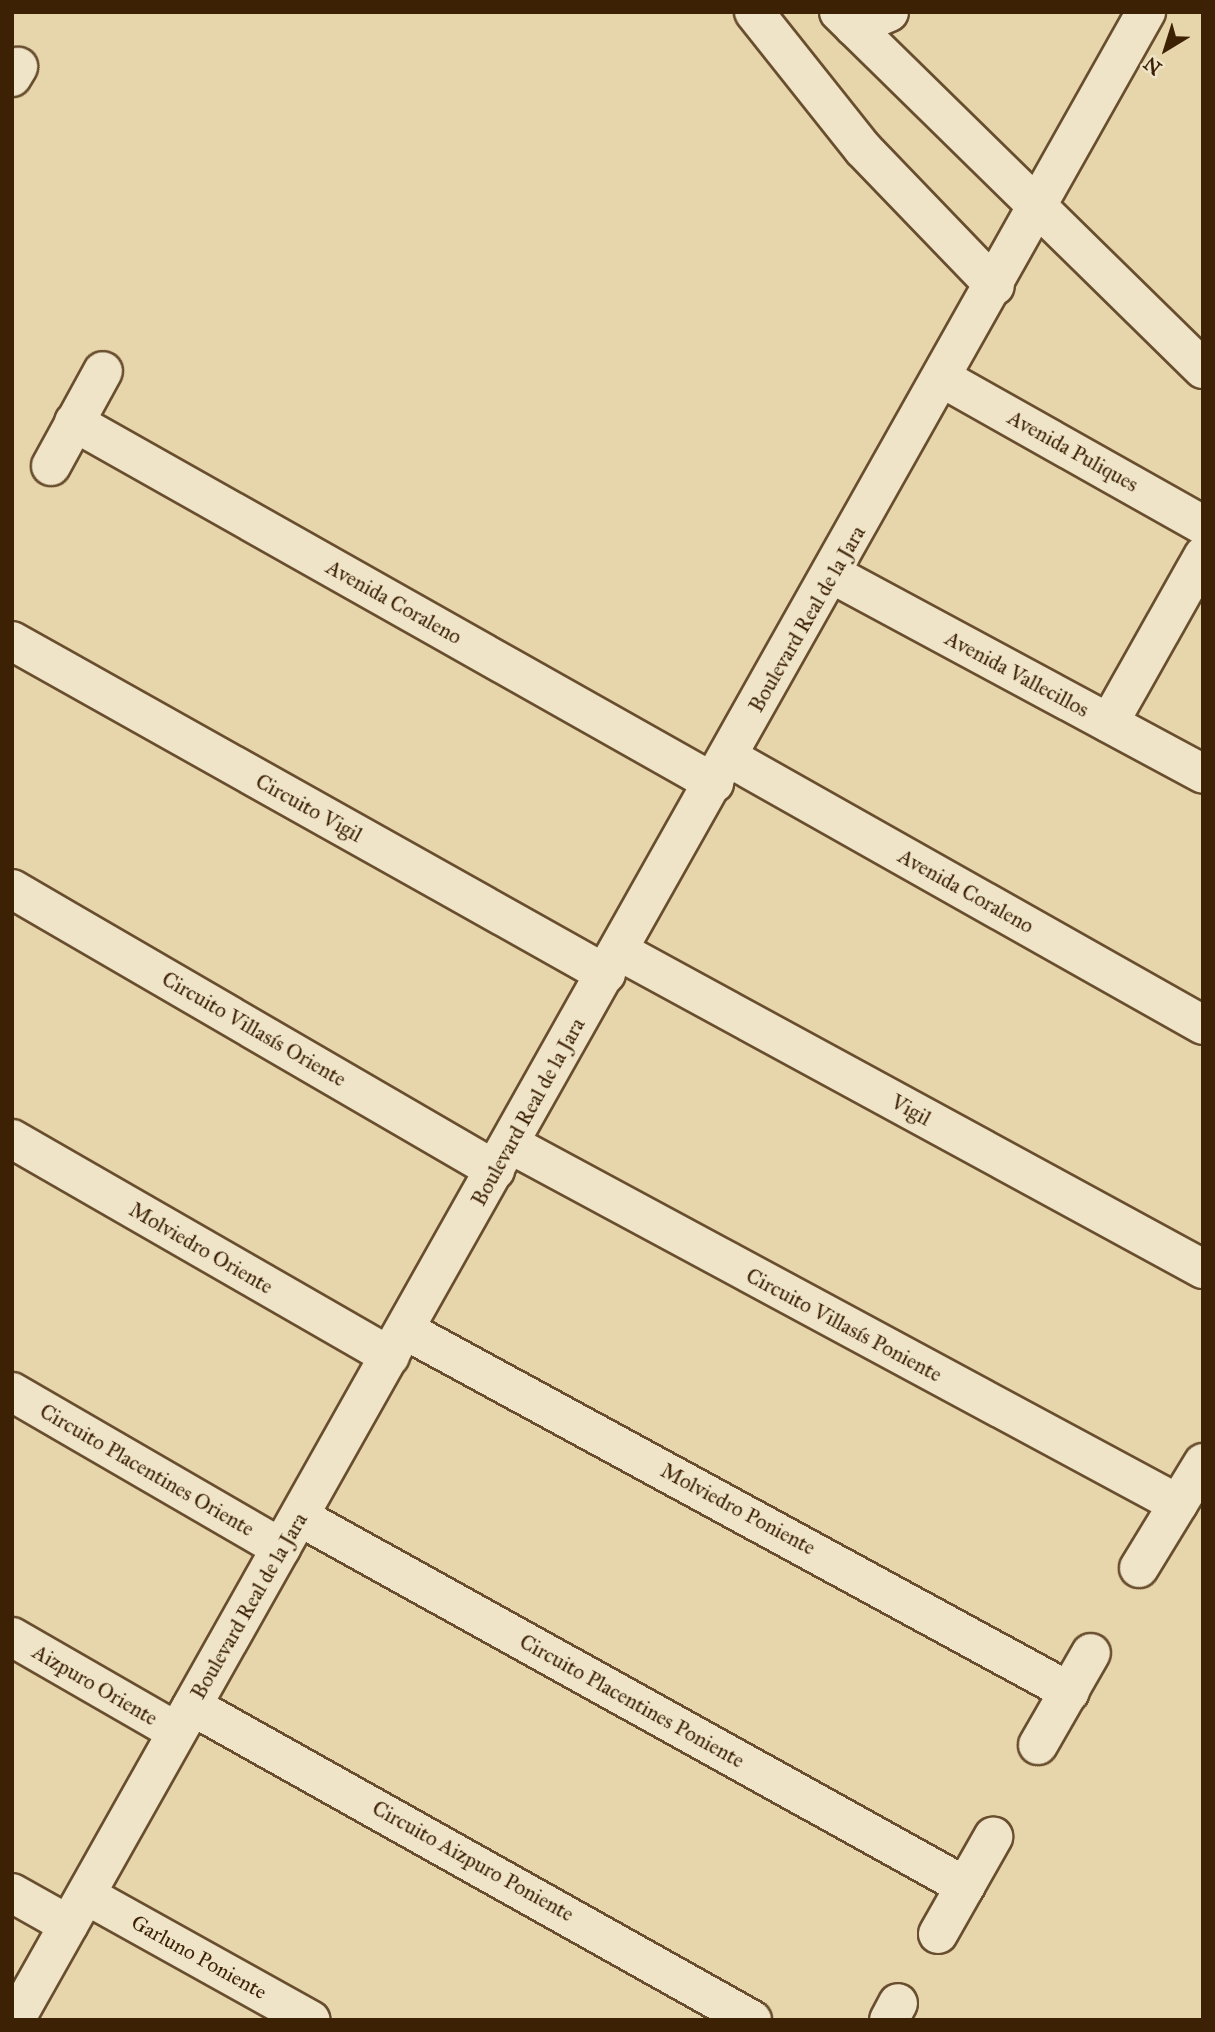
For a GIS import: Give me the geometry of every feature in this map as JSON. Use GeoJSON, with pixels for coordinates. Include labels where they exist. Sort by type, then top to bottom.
{"type":"FeatureCollection","features":[{"type":"Feature","properties":{"kind":"street"},"geometry":{"type":"LineString","coordinates":[[754,12],[863,149],[995,286]]}},
{"type":"Feature","properties":{"kind":"street"},"geometry":{"type":"LineString","coordinates":[[846,20],[889,12]]}},
{"type":"Feature","properties":{"kind":"street","name":"Boulevard Real de la Jara"},"geometry":{"type":"LineString","coordinates":[[15,2020],[995,286],[1146,12]]}},
{"type":"Feature","properties":{"kind":"street"},"geometry":{"type":"LineString","coordinates":[[846,20],[1038,204],[1203,369]]}},
{"type":"Feature","properties":{"kind":"street"},"geometry":{"type":"LineString","coordinates":[[51,466],[103,371]]}},
{"type":"Feature","properties":{"kind":"street","name":"Avenida Puliques"},"geometry":{"type":"LineString","coordinates":[[942,378],[1203,525]]}},
{"type":"Feature","properties":{"kind":"street","name":"Avenida Coraleno"},"geometry":{"type":"LineString","coordinates":[[74,422],[721,770],[1203,1025]]}},
{"type":"Feature","properties":{"kind":"street"},"geometry":{"type":"LineString","coordinates":[[1109,723],[1203,556]]}},
{"type":"Feature","properties":{"kind":"street","name":"Avenida Vallecillos"},"geometry":{"type":"LineString","coordinates":[[832,573],[1203,774]]}},
{"type":"Feature","properties":{"kind":"street","name":"Circuito Vigil"},"geometry":{"type":"LineString","coordinates":[[12,641],[612,962]]}},
{"type":"Feature","properties":{"kind":"street","name":"Circuito Villasís Oriente"},"geometry":{"type":"LineString","coordinates":[[12,889],[502,1157]]}},
{"type":"Feature","properties":{"kind":"street","name":"Vigil"},"geometry":{"type":"LineString","coordinates":[[612,962],[1203,1269]]}},
{"type":"Feature","properties":{"kind":"street","name":"Molviedro Oriente"},"geometry":{"type":"LineString","coordinates":[[12,1139],[398,1343]]}},
{"type":"Feature","properties":{"kind":"street","name":"Circuito Villasís Poniente"},"geometry":{"type":"LineString","coordinates":[[502,1157],[1178,1504]]}},
{"type":"Feature","properties":{"kind":"street","name":"Molviedro Poniente"},"geometry":{"type":"LineString","coordinates":[[398,1343],[1070,1692]]}},
{"type":"Feature","properties":{"kind":"street","name":"Circuito Placentines Oriente"},"geometry":{"type":"LineString","coordinates":[[12,1392],[290,1532]]}},
{"type":"Feature","properties":{"kind":"street"},"geometry":{"type":"LineString","coordinates":[[1139,1569],[1203,1463]]}},
{"type":"Feature","properties":{"kind":"street","name":"Circuito Placentines Poniente"},"geometry":{"type":"LineString","coordinates":[[290,1532],[965,1885]]}},
{"type":"Feature","properties":{"kind":"street","name":"Aizpuro Oriente"},"geometry":{"type":"LineString","coordinates":[[12,1637],[185,1719]]}},
{"type":"Feature","properties":{"kind":"street"},"geometry":{"type":"LineString","coordinates":[[1038,1745],[1091,1653]]}},
{"type":"Feature","properties":{"kind":"street","name":"Circuito Aizpuro Poniente"},"geometry":{"type":"LineString","coordinates":[[185,1719],[752,2020]]}},
{"type":"Feature","properties":{"kind":"street"},"geometry":{"type":"LineString","coordinates":[[938,1934],[993,1838]]}},
{"type":"Feature","properties":{"kind":"street","name":"Garluno Poniente"},"geometry":{"type":"LineString","coordinates":[[12,1893],[77,1910],[311,2020]]}}]}
